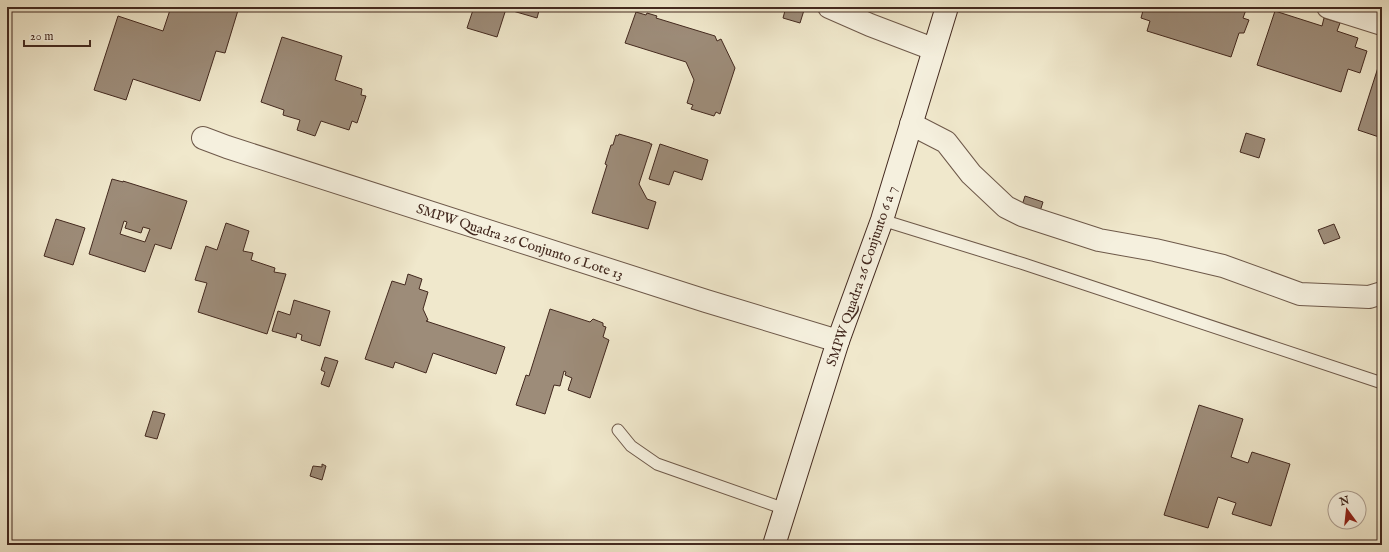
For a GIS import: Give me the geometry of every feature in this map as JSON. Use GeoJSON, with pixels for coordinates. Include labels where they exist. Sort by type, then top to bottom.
{"type":"FeatureCollection","features":[{"type":"Feature","properties":{"kind":"street"},"geometry":{"type":"LineString","coordinates":[[829,7],[870,25],[933,49]]}},
{"type":"Feature","properties":{"kind":"street","name":"SMPW Quadra 26 Conjunto 6 a 7"},"geometry":{"type":"LineString","coordinates":[[774,545],[838,342],[882,220],[910,124],[947,7]]}},
{"type":"Feature","properties":{"kind":"street"},"geometry":{"type":"LineString","coordinates":[[1328,7],[1382,24]]}},
{"type":"Feature","properties":{"kind":"street"},"geometry":{"type":"LineString","coordinates":[[910,124],[946,142],[971,174],[1006,207],[1022,215],[1099,240],[1155,250],[1223,266],[1300,294],[1368,297],[1382,293]]}},
{"type":"Feature","properties":{"kind":"street","name":"SMPW Quadra 26 Conjunto 6 Lote 13"},"geometry":{"type":"LineString","coordinates":[[203,138],[227,147],[838,342]]}},
{"type":"Feature","properties":{"kind":"lane"},"geometry":{"type":"LineString","coordinates":[[882,220],[1024,264],[1382,383]]}},
{"type":"Feature","properties":{"kind":"lane"},"geometry":{"type":"LineString","coordinates":[[618,430],[631,446],[657,464],[785,509]]}},
{"type":"Feature","properties":{"kind":"building"},"geometry":{"type":"Polygon","coordinates":[[[171,7],[239,7],[225,53],[216,51],[200,101],[133,79],[126,100],[94,90],[118,16],[163,31],[171,7]]]}},
{"type":"Feature","properties":{"kind":"building"},"geometry":{"type":"Polygon","coordinates":[[[474,7],[540,7],[537,18],[506,9],[497,37],[467,28],[474,7]]]}},
{"type":"Feature","properties":{"kind":"building"},"geometry":{"type":"Polygon","coordinates":[[[786,7],[805,7],[800,23],[783,18],[786,7]]]}},
{"type":"Feature","properties":{"kind":"building"},"geometry":{"type":"Polygon","coordinates":[[[1144,7],[1247,7],[1243,18],[1249,20],[1244,33],[1239,33],[1231,57],[1147,31],[1150,21],[1141,18],[1144,7]]]}},
{"type":"Feature","properties":{"kind":"building"},"geometry":{"type":"Polygon","coordinates":[[[1275,11],[1322,26],[1324,18],[1340,23],[1337,31],[1358,38],[1355,47],[1367,51],[1360,73],[1348,69],[1341,92],[1257,65],[1275,11]]]}},
{"type":"Feature","properties":{"kind":"building"},"geometry":{"type":"Polygon","coordinates":[[[636,12],[657,16],[656,18],[715,36],[717,41],[721,39],[735,68],[720,114],[716,112],[714,116],[691,109],[693,105],[687,103],[694,80],[686,62],[625,43],[636,12]]]}},
{"type":"Feature","properties":{"kind":"building"},"geometry":{"type":"Polygon","coordinates":[[[282,37],[342,56],[335,80],[362,89],[361,95],[366,96],[357,123],[352,121],[349,130],[321,121],[315,136],[297,130],[300,120],[283,115],[284,110],[261,102],[282,37]]]}},
{"type":"Feature","properties":{"kind":"building"},"geometry":{"type":"Polygon","coordinates":[[[1382,55],[1382,138],[1358,130],[1382,55]]]}},
{"type":"Feature","properties":{"kind":"building"},"geometry":{"type":"Polygon","coordinates":[[[1246,133],[1265,139],[1259,158],[1240,152],[1246,133]]]}},
{"type":"Feature","properties":{"kind":"building"},"geometry":{"type":"Polygon","coordinates":[[[619,134],[652,144],[639,184],[647,199],[656,202],[648,229],[592,213],[607,165],[605,164],[611,145],[613,145],[616,135],[618,136],[619,134]]]}},
{"type":"Feature","properties":{"kind":"building"},"geometry":{"type":"Polygon","coordinates":[[[660,144],[708,160],[702,180],[674,171],[669,185],[649,179],[660,144]]]}},
{"type":"Feature","properties":{"kind":"building"},"geometry":{"type":"Polygon","coordinates":[[[112,179],[187,201],[171,249],[155,244],[145,272],[89,254],[112,179]],[[124,221],[120,234],[145,242],[150,229],[143,227],[141,233],[125,228],[127,222],[124,221]]]}},
{"type":"Feature","properties":{"kind":"building"},"geometry":{"type":"Polygon","coordinates":[[[1025,196],[1043,202],[1034,230],[1016,224],[1025,196]]]}},
{"type":"Feature","properties":{"kind":"building"},"geometry":{"type":"Polygon","coordinates":[[[56,219],[85,228],[73,265],[44,256],[56,219]]]}},
{"type":"Feature","properties":{"kind":"building"},"geometry":{"type":"Polygon","coordinates":[[[226,223],[249,231],[243,251],[253,253],[251,260],[275,268],[274,272],[286,274],[267,334],[198,312],[207,283],[195,280],[206,246],[217,250],[226,223]]]}},
{"type":"Feature","properties":{"kind":"building"},"geometry":{"type":"Polygon","coordinates":[[[1334,224],[1340,238],[1324,244],[1318,230],[1334,224]]]}},
{"type":"Feature","properties":{"kind":"building"},"geometry":{"type":"Polygon","coordinates":[[[408,274],[422,279],[419,289],[428,292],[423,309],[428,320],[426,321],[505,347],[496,374],[433,353],[426,373],[395,362],[393,368],[365,359],[392,281],[405,285],[408,274]]]}},
{"type":"Feature","properties":{"kind":"building"},"geometry":{"type":"Polygon","coordinates":[[[294,300],[330,311],[320,346],[301,340],[302,335],[297,333],[296,338],[272,331],[278,311],[290,315],[294,300]]]}},
{"type":"Feature","properties":{"kind":"building"},"geometry":{"type":"Polygon","coordinates":[[[550,309],[590,322],[593,319],[603,323],[603,326],[606,327],[603,337],[609,340],[590,398],[568,390],[572,378],[565,375],[566,372],[564,371],[560,386],[554,385],[545,414],[516,405],[526,375],[529,376],[550,309]]]}},
{"type":"Feature","properties":{"kind":"building"},"geometry":{"type":"Polygon","coordinates":[[[325,357],[338,361],[329,387],[321,384],[325,372],[321,370],[325,357]]]}},
{"type":"Feature","properties":{"kind":"building"},"geometry":{"type":"Polygon","coordinates":[[[1199,405],[1243,419],[1231,457],[1248,463],[1252,452],[1290,464],[1271,526],[1232,514],[1236,503],[1218,497],[1208,528],[1164,515],[1199,405]]]}},
{"type":"Feature","properties":{"kind":"building"},"geometry":{"type":"Polygon","coordinates":[[[153,411],[165,414],[157,439],[145,436],[153,411]]]}},
{"type":"Feature","properties":{"kind":"building"},"geometry":{"type":"Polygon","coordinates":[[[322,464],[326,466],[322,480],[310,476],[313,466],[322,467],[322,464]]]}}]}
